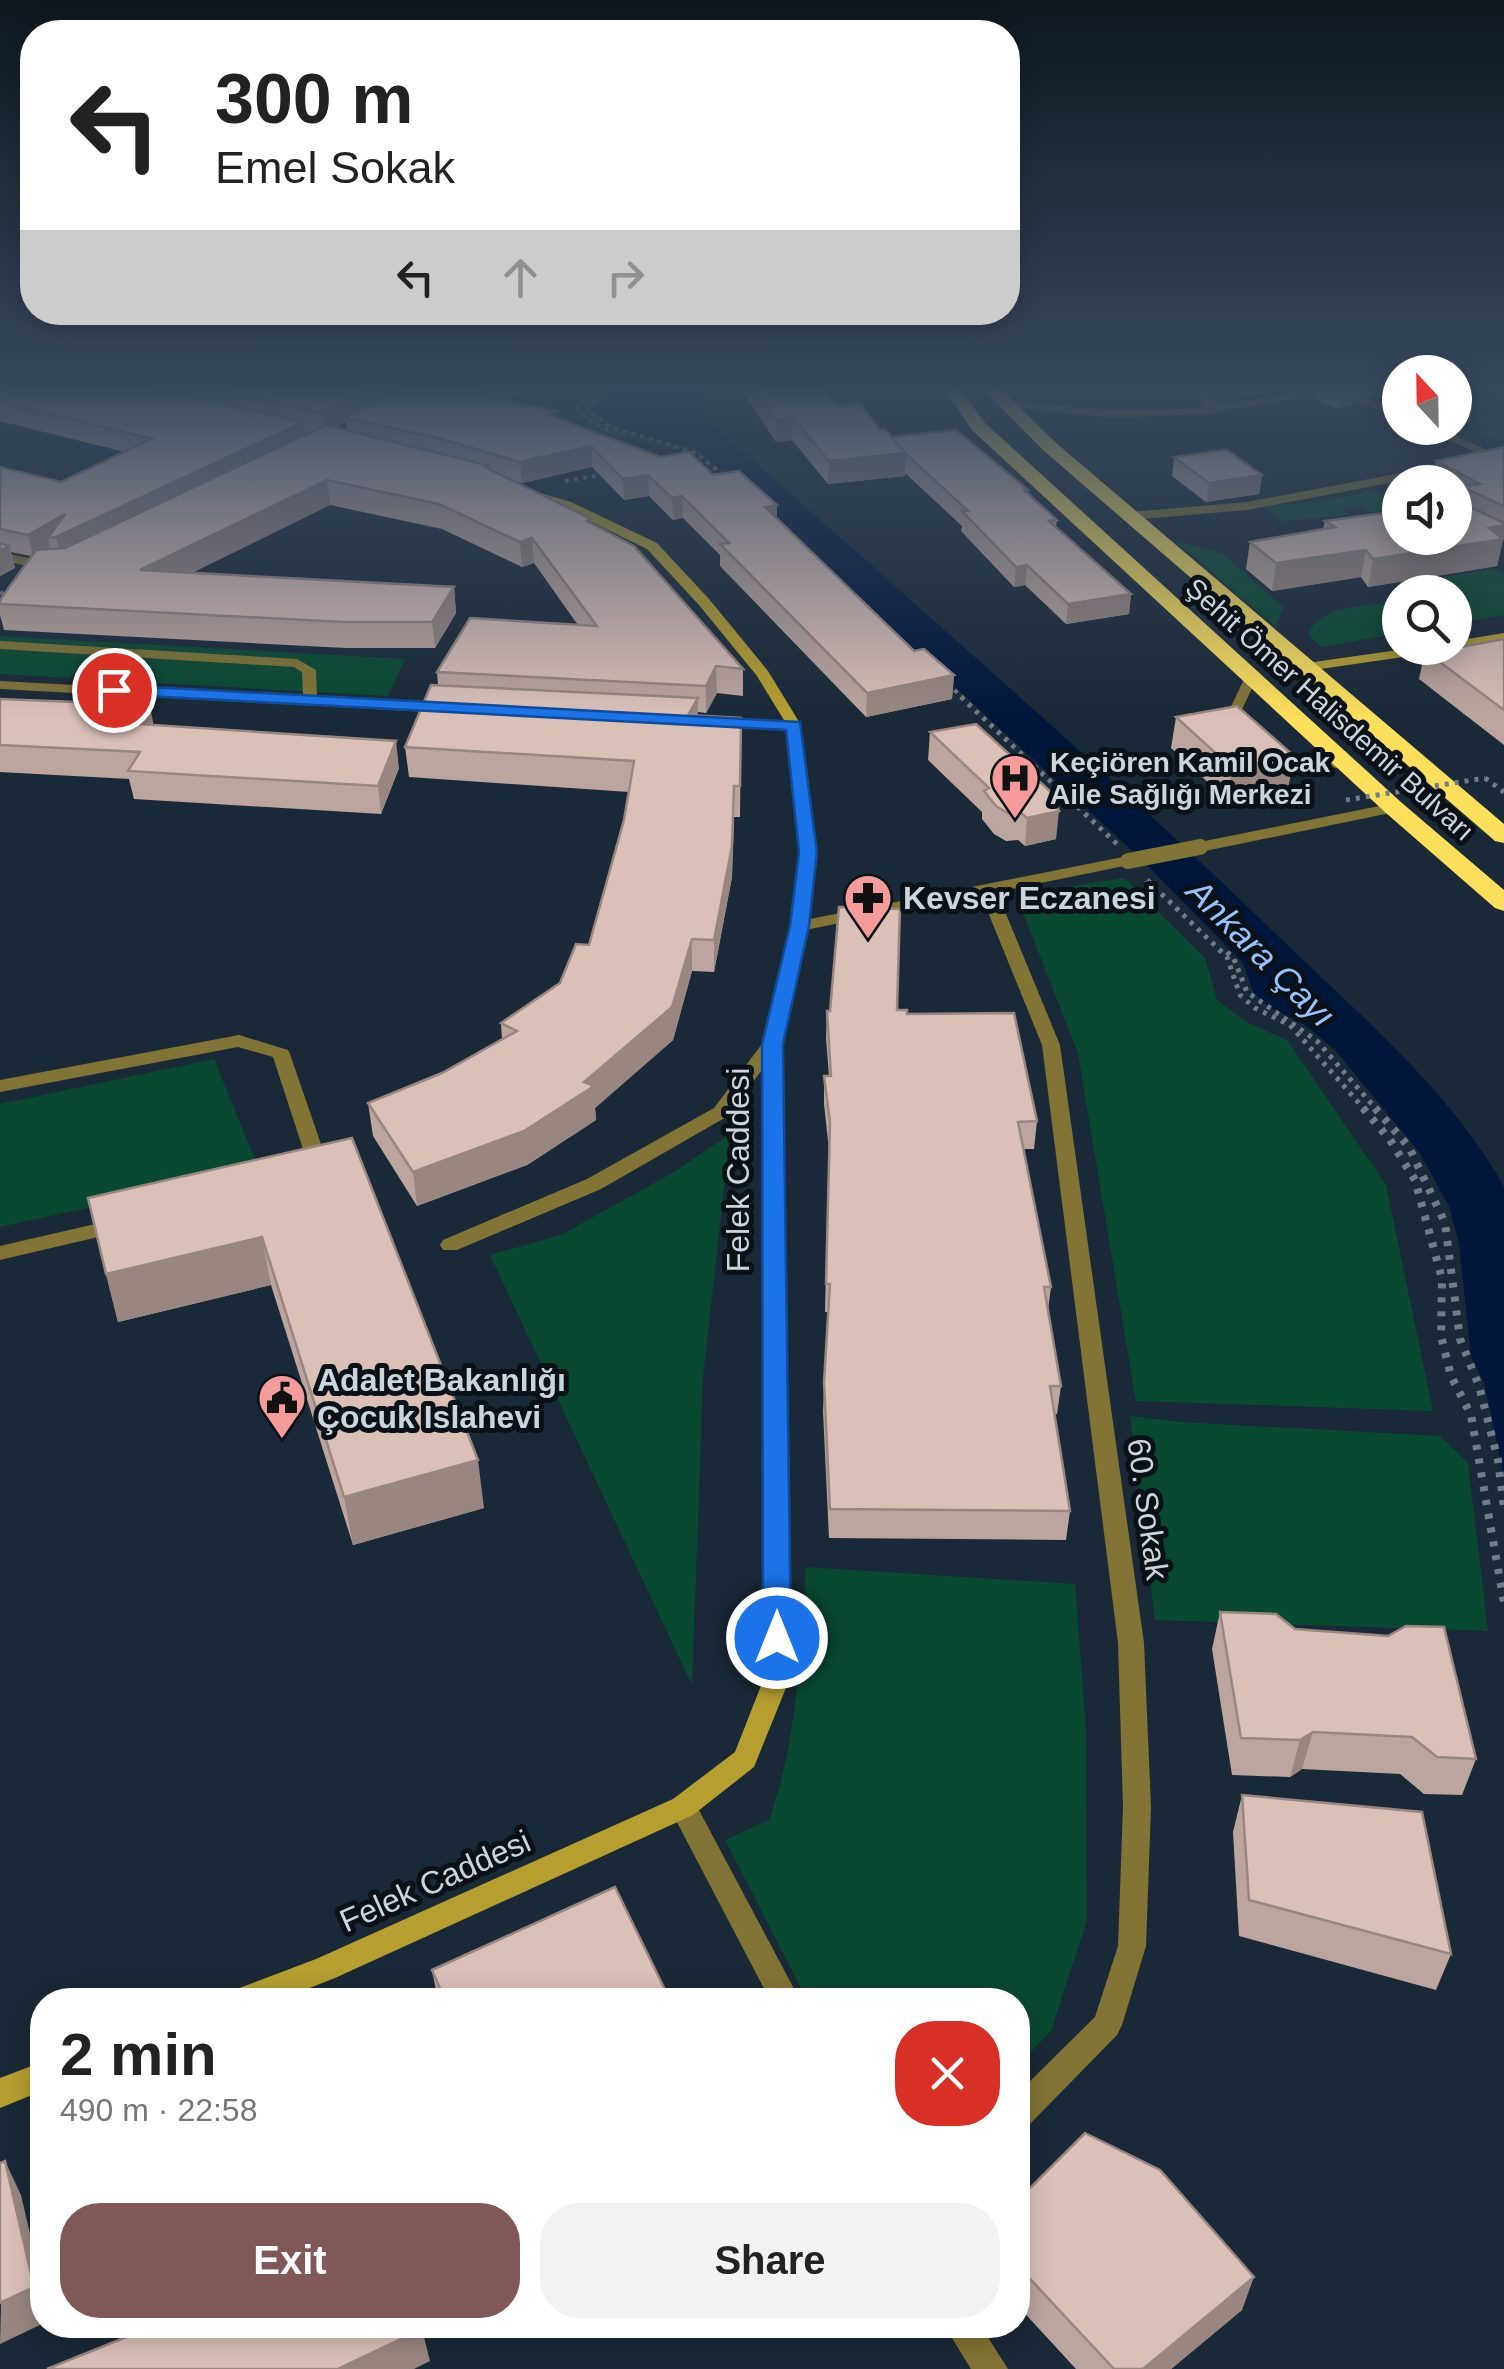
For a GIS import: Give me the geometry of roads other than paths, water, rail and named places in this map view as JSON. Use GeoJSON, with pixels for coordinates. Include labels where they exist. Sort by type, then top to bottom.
{"type":"FeatureCollection","features":[{"type":"Feature","properties":{"kind":"highway","name":"Şehit Ömer Halisdemir Bulvarı"},"geometry":{"type":"LineString","coordinates":[[1054,497],[1394,808],[1504,903]]}},
{"type":"Feature","properties":{"kind":"highway","name":"Şehit Ömer Halisdemir Bulvarı"},"geometry":{"type":"LineString","coordinates":[[1108,497],[1504,836]]}},
{"type":"Feature","properties":{"kind":"street","name":"Felek Caddesi"},"geometry":{"type":"LineString","coordinates":[[276,1988],[326,1969],[682,1807],[745,1759],[777,1678],[772,1044],[800,926],[808,852],[794,725],[751,660],[652,546],[568,505],[539,497]]}},
{"type":"Feature","properties":{"kind":"street"},"geometry":{"type":"LineString","coordinates":[[1130,516],[1247,506],[1300,497]]}},
{"type":"Feature","properties":{"kind":"street"},"geometry":{"type":"LineString","coordinates":[[0,556],[45,568],[64,567]]}},
{"type":"Feature","properties":{"kind":"street"},"geometry":{"type":"LineString","coordinates":[[1472,642],[1504,637]]}},
{"type":"Feature","properties":{"kind":"street"},"geometry":{"type":"LineString","coordinates":[[1484,640],[1504,655]]}},
{"type":"Feature","properties":{"kind":"street"},"geometry":{"type":"LineString","coordinates":[[0,645],[298,663],[309,670],[310,702]]}},
{"type":"Feature","properties":{"kind":"street"},"geometry":{"type":"LineString","coordinates":[[1307,668],[1382,656]]}},
{"type":"Feature","properties":{"kind":"street"},"geometry":{"type":"LineString","coordinates":[[0,686],[458,710]]}},
{"type":"Feature","properties":{"kind":"street"},"geometry":{"type":"LineString","coordinates":[[696,721],[794,725]]}},
{"type":"Feature","properties":{"kind":"street"},"geometry":{"type":"LineString","coordinates":[[800,926],[987,888],[1135,866],[1200,846],[1394,808]]}},
{"type":"Feature","properties":{"kind":"street","name":"60. Sokak"},"geometry":{"type":"LineString","coordinates":[[987,888],[1051,1045],[1131,1643],[1137,1808],[1132,1946],[1107,2025],[1030,2102]]}},
{"type":"Feature","properties":{"kind":"street"},"geometry":{"type":"LineString","coordinates":[[0,1086],[239,1041],[281,1054],[314,1150],[278,1188]]}},
{"type":"Feature","properties":{"kind":"street"},"geometry":{"type":"LineString","coordinates":[[450,1245],[594,1184],[722,1112],[772,1044]]}},
{"type":"Feature","properties":{"kind":"street"},"geometry":{"type":"LineString","coordinates":[[0,1253],[148,1218]]}},
{"type":"Feature","properties":{"kind":"street"},"geometry":{"type":"LineString","coordinates":[[682,1807],[779,1988]]}},
{"type":"Feature","properties":{"kind":"street"},"geometry":{"type":"LineString","coordinates":[[0,2093],[30,2082]]}},
{"type":"Feature","properties":{"kind":"street"},"geometry":{"type":"LineString","coordinates":[[969,2338],[992,2369]]}},
{"type":"Feature","properties":{"kind":"lane"},"geometry":{"type":"LineString","coordinates":[[1252,675],[1232,717],[1282,758],[1348,765]]}},
{"type":"Feature","properties":{"kind":"water","name":"Ankara Çayı"},"geometry":{"type":"Polygon","coordinates":[[[749,497],[794,497],[1208,869],[1400,1053],[1457,1117],[1504,1187],[1504,1476],[1484,1382],[1471,1357],[1459,1243],[1449,1206],[1419,1152],[1335,1050],[1305,1025],[1266,1005],[1254,993],[1242,962],[1140,858],[749,497]]]}},
{"type":"Feature","properties":{"kind":"place","name":"Keçiören Kamil Ocak Aile Sağlığı Merkezi"},"geometry":{"type":"Point","coordinates":[1015,820]}},
{"type":"Feature","properties":{"kind":"place","name":"Kevser Eczanesi"},"geometry":{"type":"Point","coordinates":[868,940]}},
{"type":"Feature","properties":{"kind":"place","name":"Adalet Bakanlığı Çocuk Islahevi"},"geometry":{"type":"Point","coordinates":[282,1440]}}]}
